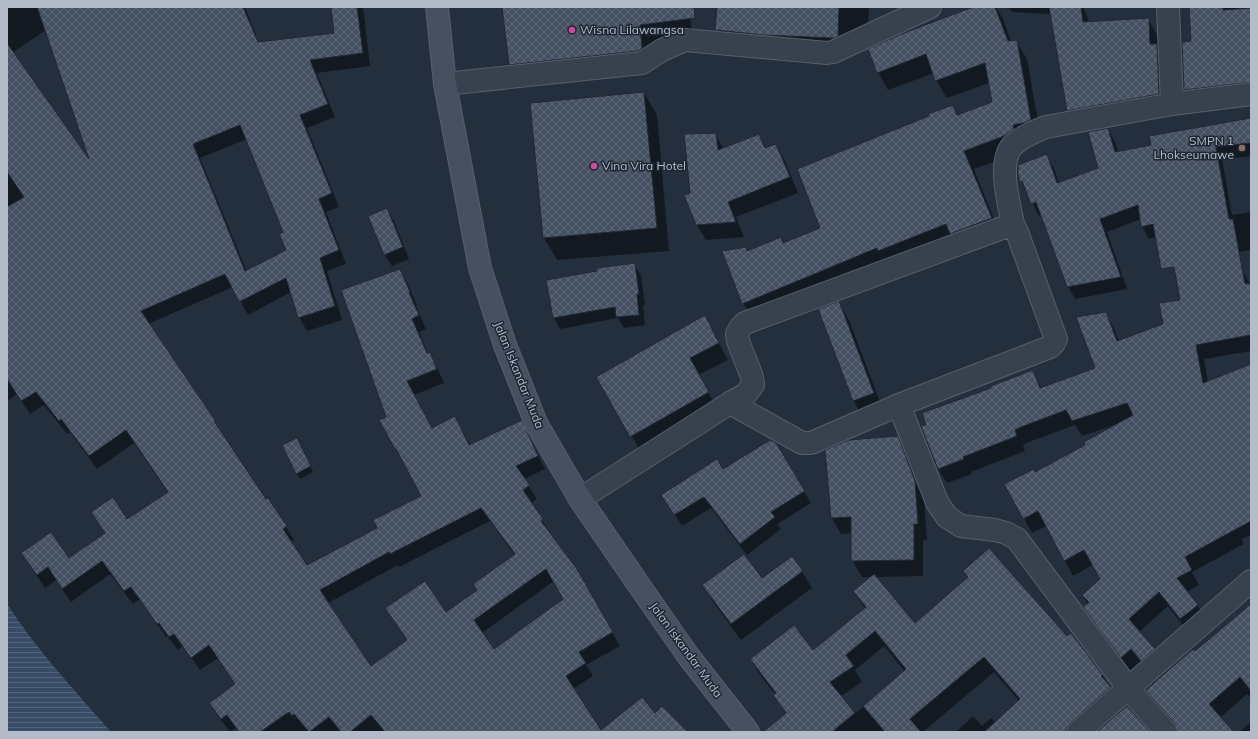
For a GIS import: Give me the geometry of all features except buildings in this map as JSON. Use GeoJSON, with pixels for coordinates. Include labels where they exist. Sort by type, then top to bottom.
{"type":"FeatureCollection","features":[{"type":"Feature","properties":{"kind":"street","name":"Jalan Iskandar Muda"},"geometry":{"type":"LineString","coordinates":[[437,7],[445,84],[480,268],[505,345],[536,424],[580,499],[689,657],[748,732]]}},
{"type":"Feature","properties":{"kind":"street"},"geometry":{"type":"LineString","coordinates":[[445,84],[642,63],[662,50],[685,40],[827,53],[930,7]]}},
{"type":"Feature","properties":{"kind":"street"},"geometry":{"type":"LineString","coordinates":[[1168,7],[1172,104]]}},
{"type":"Feature","properties":{"kind":"street"},"geometry":{"type":"LineString","coordinates":[[730,403],[802,443],[810,443],[899,405],[1050,347],[1056,339],[1020,239],[1013,224],[1006,188],[1006,159],[1012,146],[1027,135],[1046,127],[1172,104],[1251,94]]}},
{"type":"Feature","properties":{"kind":"street"},"geometry":{"type":"LineString","coordinates":[[580,499],[746,394],[752,385],[752,377],[738,341],[737,334],[745,323],[1013,224]]}},
{"type":"Feature","properties":{"kind":"street"},"geometry":{"type":"LineString","coordinates":[[899,405],[937,502],[947,517],[961,526],[995,530],[1006,533],[1016,539],[1128,689],[1166,732]]}},
{"type":"Feature","properties":{"kind":"street"},"geometry":{"type":"LineString","coordinates":[[1078,732],[1251,581]]}},
{"type":"Feature","properties":{"kind":"water"},"geometry":{"type":"Polygon","coordinates":[[[7,604],[31,638],[70,686],[111,732],[7,732],[7,604]]]}},
{"type":"Feature","properties":{"kind":"place","name":"Wisna Lilawangsa"},"geometry":{"type":"Point","coordinates":[572,30]}},
{"type":"Feature","properties":{"kind":"place","name":"SMPN 1 Lhokseumawe"},"geometry":{"type":"Point","coordinates":[1242,148]}},
{"type":"Feature","properties":{"kind":"place","name":"Vina Vira Hotel"},"geometry":{"type":"Point","coordinates":[594,166]}}]}
